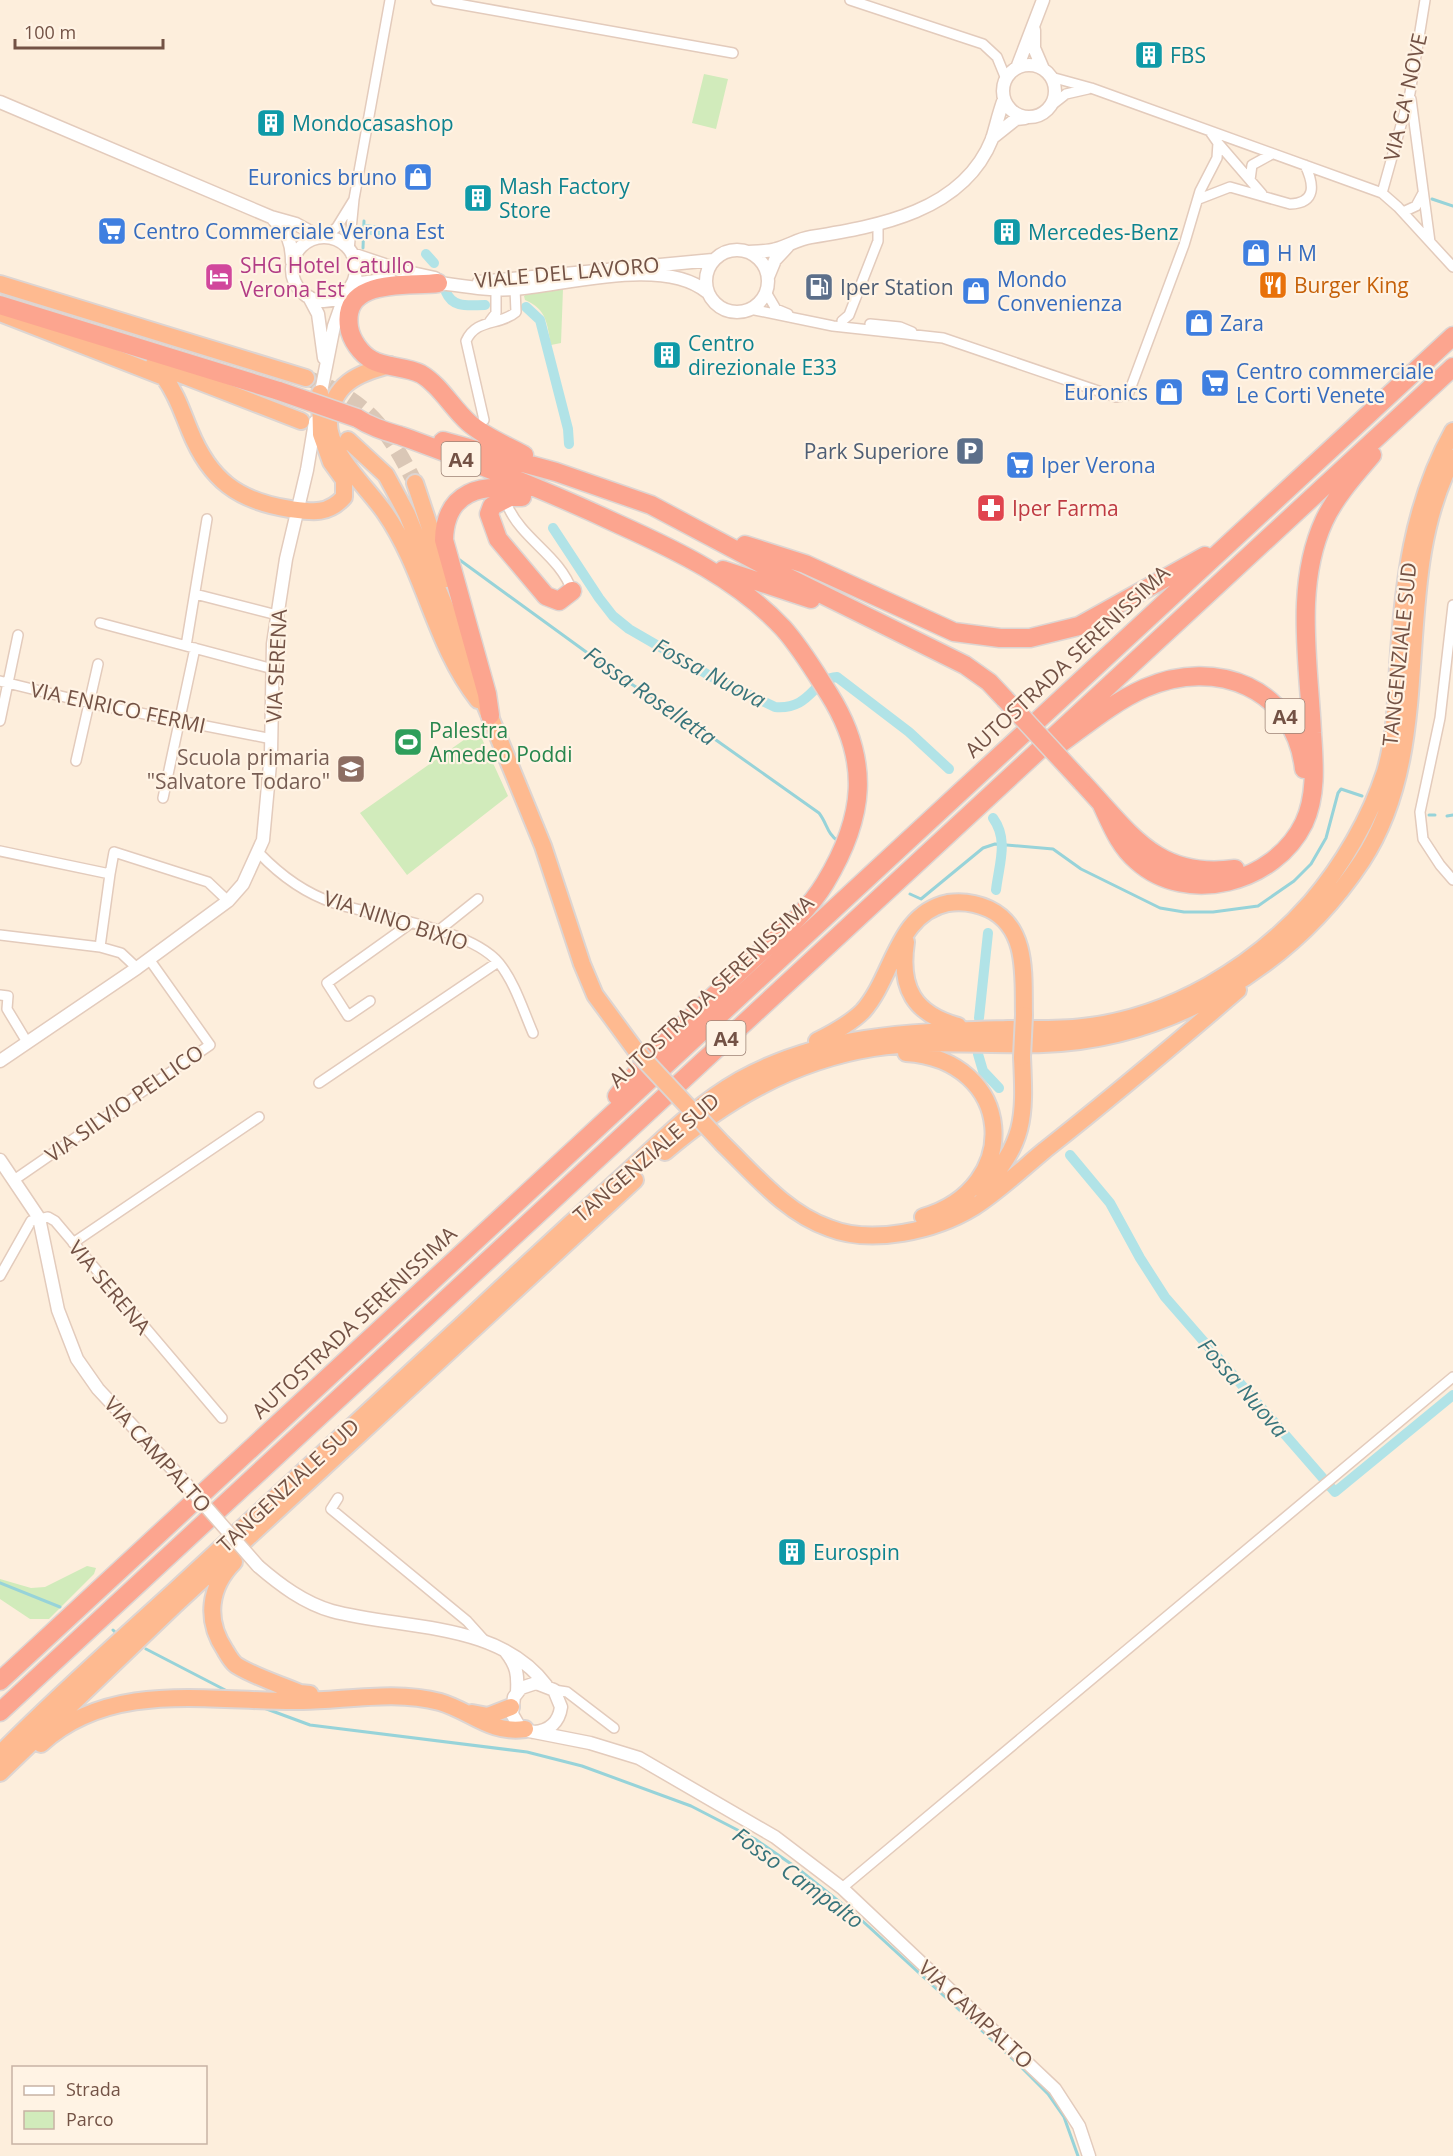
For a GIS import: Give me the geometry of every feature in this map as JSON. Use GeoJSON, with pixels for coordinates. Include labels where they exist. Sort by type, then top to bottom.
{"type":"FeatureCollection","features":[{"type":"Feature","properties":{"kind":"highway","name":"A4"},"geometry":{"type":"LineString","coordinates":[[438,283],[380,285],[365,292],[355,302],[349,327],[353,339],[362,352],[374,361],[419,373],[432,382],[469,423],[486,435],[556,472]]}},
{"type":"Feature","properties":{"kind":"highway"},"geometry":{"type":"LineString","coordinates":[[0,284],[306,378]]}},
{"type":"Feature","properties":{"kind":"highway"},"geometry":{"type":"LineString","coordinates":[[0,294],[221,373]]}},
{"type":"Feature","properties":{"kind":"highway"},"geometry":{"type":"LineString","coordinates":[[0,305],[221,373]]}},
{"type":"Feature","properties":{"kind":"highway"},"geometry":{"type":"LineString","coordinates":[[0,313],[165,368],[301,421]]}},
{"type":"Feature","properties":{"kind":"highway"},"geometry":{"type":"LineString","coordinates":[[0,313],[165,377],[177,396],[197,447],[212,471],[246,499],[313,513],[333,509],[344,497],[344,480],[332,462],[321,434],[320,393]]}},
{"type":"Feature","properties":{"kind":"highway","name":"AUTOSTRADA SERENISSIMA"},"geometry":{"type":"LineString","coordinates":[[0,1681],[1453,336]]}},
{"type":"Feature","properties":{"kind":"highway"},"geometry":{"type":"LineString","coordinates":[[390,364],[364,371],[339,392],[332,403],[330,432],[335,446],[385,513],[400,538],[460,677],[490,715]]}},
{"type":"Feature","properties":{"kind":"highway","name":"A4"},"geometry":{"type":"LineString","coordinates":[[0,1712],[1453,367]]}},
{"type":"Feature","properties":{"kind":"highway","name":"A4"},"geometry":{"type":"LineString","coordinates":[[221,373],[357,418],[556,472],[651,505],[708,533],[775,571],[965,665],[989,682],[1005,699],[1082,782],[1101,804],[1158,858],[1179,867],[1211,872],[1238,868],[1256,862],[1272,850],[1285,837],[1294,822],[1305,790],[1303,753],[1296,733],[1284,713],[1252,688],[1227,678],[1200,676],[1173,678],[1144,688],[1115,705],[985,798]]}},
{"type":"Feature","properties":{"kind":"highway","name":"A4"},"geometry":{"type":"LineString","coordinates":[[1101,804],[1118,838],[1135,860],[1154,873],[1186,884],[1217,884],[1247,875],[1285,849],[1304,822],[1313,789],[1306,608],[1311,559],[1324,520],[1339,497],[1433,385]]}},
{"type":"Feature","properties":{"kind":"highway","name":"A4"},"geometry":{"type":"LineString","coordinates":[[357,418],[373,428],[400,436],[566,500],[700,563],[889,626]]}},
{"type":"Feature","properties":{"kind":"highway","name":"TANGENZIALE SUD"},"geometry":{"type":"LineString","coordinates":[[0,1754],[60,1695],[678,1125],[723,1090],[765,1067],[828,1045],[857,1038],[928,1031],[1084,1027],[1139,1015],[1181,999],[1239,966],[1279,934],[1314,898],[1343,858],[1364,820],[1384,772],[1396,714],[1406,573],[1412,535],[1429,478],[1453,431]]}},
{"type":"Feature","properties":{"kind":"highway"},"geometry":{"type":"LineString","coordinates":[[348,440],[374,462],[395,490],[543,846],[582,964],[595,994],[637,1052],[723,1144],[799,1214],[830,1229],[860,1235],[889,1234],[930,1224],[974,1207],[1262,970],[1299,933]]}},
{"type":"Feature","properties":{"kind":"highway","name":"TANGENZIALE SUD"},"geometry":{"type":"LineString","coordinates":[[0,1773],[69,1704],[688,1132],[757,1087],[818,1062],[896,1045],[1084,1041],[1149,1026],[1209,999],[1242,978],[1299,933],[1328,904],[1363,859],[1382,821],[1397,776],[1411,700],[1410,666],[1422,551],[1432,508],[1453,458]]}},
{"type":"Feature","properties":{"kind":"highway"},"geometry":{"type":"LineString","coordinates":[[415,483],[490,715]]}},
{"type":"Feature","properties":{"kind":"highway"},"geometry":{"type":"LineString","coordinates":[[490,715],[487,694],[444,540],[447,518],[456,502],[477,489],[506,487],[566,500]]}},
{"type":"Feature","properties":{"kind":"highway","name":"A4"},"geometry":{"type":"LineString","coordinates":[[566,500],[510,496],[497,501],[489,514],[498,539],[546,596],[559,601],[572,591]]}},
{"type":"Feature","properties":{"kind":"highway","name":"A4"},"geometry":{"type":"LineString","coordinates":[[708,533],[805,564],[954,632],[1000,638],[1030,638],[1079,626],[1227,544]]}},
{"type":"Feature","properties":{"kind":"highway","name":"A4"},"geometry":{"type":"LineString","coordinates":[[588,1136],[625,1086],[665,1042],[796,920],[823,886],[844,851],[854,822],[859,792],[853,745],[844,722],[823,684],[784,629],[733,584],[700,563]]}},
{"type":"Feature","properties":{"kind":"highway"},"geometry":{"type":"LineString","coordinates":[[765,1067],[833,1033],[862,1011],[872,998],[913,922],[931,909],[955,902],[981,905],[999,915],[1013,930],[1020,948],[1024,1015],[1022,1057],[1024,1110],[1016,1141],[1005,1164],[975,1198],[930,1224]]}},
{"type":"Feature","properties":{"kind":"highway"},"geometry":{"type":"LineString","coordinates":[[913,922],[904,953],[905,976],[910,993],[930,1016],[976,1030]]}},
{"type":"Feature","properties":{"kind":"highway"},"geometry":{"type":"LineString","coordinates":[[818,1062],[905,1053],[926,1054],[950,1062],[964,1072],[980,1090],[993,1113],[995,1135],[990,1159],[978,1179],[956,1201],[931,1214],[906,1222],[830,1229]]}},
{"type":"Feature","properties":{"kind":"highway"},"geometry":{"type":"LineString","coordinates":[[302,1489],[269,1528],[221,1578],[212,1598],[211,1609],[220,1643],[234,1663],[300,1693],[334,1697],[417,1699],[440,1702],[496,1729],[529,1731]]}},
{"type":"Feature","properties":{"kind":"highway"},"geometry":{"type":"LineString","coordinates":[[0,1781],[64,1727],[100,1709],[119,1704],[142,1700],[194,1698],[304,1701],[334,1697]]}},
{"type":"Feature","properties":{"kind":"highway"},"geometry":{"type":"LineString","coordinates":[[462,1711],[488,1716],[514,1700]]}},
{"type":"Feature","properties":{"kind":"street"},"geometry":{"type":"LineString","coordinates":[[347,291],[356,273],[351,252],[354,199],[390,0]]}},
{"type":"Feature","properties":{"kind":"street"},"geometry":{"type":"LineString","coordinates":[[436,0],[733,53]]}},
{"type":"Feature","properties":{"kind":"street"},"geometry":{"type":"LineString","coordinates":[[850,0],[982,44],[997,57],[1006,79],[1017,68],[1043,0]]}},
{"type":"Feature","properties":{"kind":"street","name":"VIA CA' NOVE"},"geometry":{"type":"LineString","coordinates":[[1382,193],[1410,93],[1425,0]]}},
{"type":"Feature","properties":{"kind":"street"},"geometry":{"type":"LineString","coordinates":[[1034,26],[1034,48],[1056,90],[1052,105]]}},
{"type":"Feature","properties":{"kind":"street"},"geometry":{"type":"LineString","coordinates":[[1017,68],[1025,65],[1382,193],[1403,212],[1453,267]]}},
{"type":"Feature","properties":{"kind":"street","name":"VIALE DEL LAVORO"},"geometry":{"type":"LineString","coordinates":[[0,102],[271,218],[296,224],[323,237],[339,241],[351,252],[418,275],[484,282],[627,266],[713,260],[730,250],[748,252],[776,249],[791,243],[878,225],[911,213],[949,193],[970,173],[992,139],[1004,99],[1006,79]]}},
{"type":"Feature","properties":{"kind":"street"},"geometry":{"type":"LineString","coordinates":[[1052,105],[1066,94],[1091,88]]}},
{"type":"Feature","properties":{"kind":"street"},"geometry":{"type":"LineString","coordinates":[[1410,93],[1431,244]]}},
{"type":"Feature","properties":{"kind":"street"},"geometry":{"type":"LineString","coordinates":[[1004,99],[1012,111],[1025,118]]}},
{"type":"Feature","properties":{"kind":"street","name":"VIALE DEL LAVORO"},"geometry":{"type":"LineString","coordinates":[[992,139],[1016,119],[1041,115],[1052,105]]}},
{"type":"Feature","properties":{"kind":"street"},"geometry":{"type":"LineString","coordinates":[[1211,133],[1262,195]]}},
{"type":"Feature","properties":{"kind":"street"},"geometry":{"type":"LineString","coordinates":[[750,309],[834,326],[923,336],[972,346],[1116,397],[1128,395],[1200,191],[1217,158],[1218,143]]}},
{"type":"Feature","properties":{"kind":"street"},"geometry":{"type":"LineString","coordinates":[[1250,180],[1252,165],[1272,154]]}},
{"type":"Feature","properties":{"kind":"street"},"geometry":{"type":"LineString","coordinates":[[1199,199],[1230,187],[1290,204],[1300,203],[1308,198],[1312,189],[1305,165]]}},
{"type":"Feature","properties":{"kind":"street"},"geometry":{"type":"LineString","coordinates":[[1403,212],[1416,206],[1424,193]]}},
{"type":"Feature","properties":{"kind":"street"},"geometry":{"type":"LineString","coordinates":[[292,263],[302,246],[323,237],[337,227],[354,199]]}},
{"type":"Feature","properties":{"kind":"street","name":"VIALE DEL LAVORO"},"geometry":{"type":"LineString","coordinates":[[271,218],[285,230],[292,251],[295,283],[309,297],[328,301],[379,279],[496,290],[642,275],[683,278],[696,282],[720,308],[729,312],[750,309]]}},
{"type":"Feature","properties":{"kind":"street"},"geometry":{"type":"LineString","coordinates":[[842,321],[849,315],[878,242],[878,225]]}},
{"type":"Feature","properties":{"kind":"street"},"geometry":{"type":"LineString","coordinates":[[750,309],[766,292],[768,277],[775,260],[791,243]]}},
{"type":"Feature","properties":{"kind":"street"},"geometry":{"type":"LineString","coordinates":[[748,252],[764,264],[768,277]]}},
{"type":"Feature","properties":{"kind":"street"},"geometry":{"type":"LineString","coordinates":[[707,292],[706,275],[713,260]]}},
{"type":"Feature","properties":{"kind":"street"},"geometry":{"type":"LineString","coordinates":[[484,420],[466,341],[476,327],[516,312],[515,289]]}},
{"type":"Feature","properties":{"kind":"street"},"geometry":{"type":"LineString","coordinates":[[490,321],[496,313],[496,290]]}},
{"type":"Feature","properties":{"kind":"street","name":"VIA SERENA"},"geometry":{"type":"LineString","coordinates":[[0,1061],[137,968],[228,901],[243,884],[259,853],[263,840],[272,739],[273,669],[277,615],[297,510],[308,470],[325,365],[336,319],[347,291]]}},
{"type":"Feature","properties":{"kind":"street"},"geometry":{"type":"LineString","coordinates":[[766,292],[777,309],[784,313],[900,327],[923,336]]}},
{"type":"Feature","properties":{"kind":"street"},"geometry":{"type":"LineString","coordinates":[[309,297],[318,314],[325,365]]}},
{"type":"Feature","properties":{"kind":"street"},"geometry":{"type":"LineString","coordinates":[[508,507],[514,520],[555,560],[568,578],[572,591]]}},
{"type":"Feature","properties":{"kind":"street"},"geometry":{"type":"LineString","coordinates":[[163,798],[190,647],[195,594],[207,519]]}},
{"type":"Feature","properties":{"kind":"street"},"geometry":{"type":"LineString","coordinates":[[195,594],[277,615]]}},
{"type":"Feature","properties":{"kind":"street"},"geometry":{"type":"LineString","coordinates":[[1453,605],[1440,718],[1420,812],[1423,839],[1440,865],[1453,879]]}},
{"type":"Feature","properties":{"kind":"street"},"geometry":{"type":"LineString","coordinates":[[100,623],[273,669]]}},
{"type":"Feature","properties":{"kind":"street"},"geometry":{"type":"LineString","coordinates":[[0,721],[4,682],[18,635]]}},
{"type":"Feature","properties":{"kind":"street"},"geometry":{"type":"LineString","coordinates":[[76,761],[98,664]]}},
{"type":"Feature","properties":{"kind":"street","name":"VIA ENRICO FERMI"},"geometry":{"type":"LineString","coordinates":[[4,682],[89,703],[272,739]]}},
{"type":"Feature","properties":{"kind":"street"},"geometry":{"type":"LineString","coordinates":[[0,851],[110,874]]}},
{"type":"Feature","properties":{"kind":"street"},"geometry":{"type":"LineString","coordinates":[[100,947],[114,852],[208,882],[228,901]]}},
{"type":"Feature","properties":{"kind":"street","name":"VIA NINO BIXIO"},"geometry":{"type":"LineString","coordinates":[[259,853],[282,876],[332,902],[438,931],[480,947],[498,962],[509,978],[533,1033]]}},
{"type":"Feature","properties":{"kind":"street"},"geometry":{"type":"LineString","coordinates":[[438,931],[478,899]]}},
{"type":"Feature","properties":{"kind":"street"},"geometry":{"type":"LineString","coordinates":[[370,1002],[348,1016],[327,982],[411,923]]}},
{"type":"Feature","properties":{"kind":"street"},"geometry":{"type":"LineString","coordinates":[[0,935],[100,947],[121,953],[137,968]]}},
{"type":"Feature","properties":{"kind":"street","name":"VIA SILVIO PELLICO"},"geometry":{"type":"LineString","coordinates":[[14,1180],[210,1045],[149,959]]}},
{"type":"Feature","properties":{"kind":"street"},"geometry":{"type":"LineString","coordinates":[[319,1083],[498,962]]}},
{"type":"Feature","properties":{"kind":"street"},"geometry":{"type":"LineString","coordinates":[[0,995],[8,996],[7,1009],[27,1042]]}},
{"type":"Feature","properties":{"kind":"street"},"geometry":{"type":"LineString","coordinates":[[73,1243],[259,1117]]}},
{"type":"Feature","properties":{"kind":"street","name":"VIA SERENA"},"geometry":{"type":"LineString","coordinates":[[0,1160],[39,1218],[48,1217],[55,1221],[222,1418]]}},
{"type":"Feature","properties":{"kind":"street"},"geometry":{"type":"LineString","coordinates":[[0,1276],[27,1226],[39,1218]]}},
{"type":"Feature","properties":{"kind":"street","name":"VIA CAMPALTO"},"geometry":{"type":"LineString","coordinates":[[39,1218],[58,1310],[76,1359],[98,1389],[180,1477],[258,1566],[294,1593],[331,1610],[459,1634],[488,1643],[534,1668],[550,1688]]}},
{"type":"Feature","properties":{"kind":"street"},"geometry":{"type":"LineString","coordinates":[[842,1888],[1453,1377]]}},
{"type":"Feature","properties":{"kind":"street"},"geometry":{"type":"LineString","coordinates":[[338,1498],[330,1509],[467,1621],[488,1643]]}},
{"type":"Feature","properties":{"kind":"street"},"geometry":{"type":"LineString","coordinates":[[506,1651],[516,1665],[518,1676],[514,1700],[515,1720],[529,1731],[590,1743]]}},
{"type":"Feature","properties":{"kind":"street"},"geometry":{"type":"LineString","coordinates":[[514,1700],[530,1683],[567,1692],[614,1728]]}},
{"type":"Feature","properties":{"kind":"street"},"geometry":{"type":"LineString","coordinates":[[529,1731],[549,1728],[558,1718],[560,1702],[550,1688]]}},
{"type":"Feature","properties":{"kind":"street"},"geometry":{"type":"LineString","coordinates":[[558,1718],[566,1730],[590,1743]]}},
{"type":"Feature","properties":{"kind":"street","name":"VIA CAMPALTO"},"geometry":{"type":"LineString","coordinates":[[590,1743],[622,1751],[655,1766],[775,1837],[842,1888],[1055,2089],[1079,2126],[1089,2156]]}},
{"type":"Feature","properties":{"kind":"green space"},"geometry":{"type":"Polygon","coordinates":[[[704,74],[728,79],[716,129],[692,123],[704,74]]]}},
{"type":"Feature","properties":{"kind":"green space"},"geometry":{"type":"Polygon","coordinates":[[[563,289],[561,343],[551,345],[545,318],[538,308],[525,300],[524,296],[528,293],[563,289]]]}},
{"type":"Feature","properties":{"kind":"green space"},"geometry":{"type":"Polygon","coordinates":[[[478,730],[508,796],[407,875],[360,813],[478,730]]]}},
{"type":"Feature","properties":{"kind":"green space"},"geometry":{"type":"Polygon","coordinates":[[[87,1566],[96,1568],[94,1574],[49,1619],[30,1619],[0,1599],[0,1579],[31,1588],[45,1587],[87,1566]]]}},
{"type":"Feature","properties":{"kind":"waterway"},"geometry":{"type":"LineString","coordinates":[[1432,199],[1453,206]]}},
{"type":"Feature","properties":{"kind":"waterway","name":"Fossa Roselletta"},"geometry":{"type":"LineString","coordinates":[[363,248],[364,221]]}},
{"type":"Feature","properties":{"kind":"waterway","name":"Fossa Nuova"},"geometry":{"type":"LineString","coordinates":[[366,229],[378,231]]}},
{"type":"Feature","properties":{"kind":"waterway","name":"Fossa Nuova"},"geometry":{"type":"LineString","coordinates":[[426,254],[434,263]]}},
{"type":"Feature","properties":{"kind":"waterway","name":"Fossa Nuova"},"geometry":{"type":"LineString","coordinates":[[446,292],[457,304],[485,305]]}},
{"type":"Feature","properties":{"kind":"waterway","name":"Fossa Nuova"},"geometry":{"type":"LineString","coordinates":[[526,307],[540,320],[568,429],[569,444]]}},
{"type":"Feature","properties":{"kind":"waterway","name":"Fossa Nuova"},"geometry":{"type":"LineString","coordinates":[[553,528],[599,598],[613,616],[629,629],[712,677],[775,707],[797,704],[822,683],[837,677],[909,732],[949,769]]}},
{"type":"Feature","properties":{"kind":"waterway","name":"Fossa Roselletta"},"geometry":{"type":"LineString","coordinates":[[457,558],[622,678],[692,723],[819,813],[838,841]]}},
{"type":"Feature","properties":{"kind":"waterway","name":"Fossa Roselletta"},"geometry":{"type":"LineString","coordinates":[[910,894],[921,899],[983,848],[995,844],[1053,849],[1081,869],[1160,908],[1184,912],[1213,912],[1258,906],[1294,881],[1311,864],[1326,838],[1341,789],[1362,796]]}},
{"type":"Feature","properties":{"kind":"waterway","name":"Fossa Roselletta"},"geometry":{"type":"LineString","coordinates":[[1429,815],[1435,815]]}},
{"type":"Feature","properties":{"kind":"waterway","name":"Fossa Roselletta"},"geometry":{"type":"LineString","coordinates":[[1447,816],[1453,815]]}},
{"type":"Feature","properties":{"kind":"waterway","name":"Fossa Nuova"},"geometry":{"type":"LineString","coordinates":[[993,818],[998,826],[1002,844],[996,890]]}},
{"type":"Feature","properties":{"kind":"waterway","name":"Fossa Nuova"},"geometry":{"type":"LineString","coordinates":[[979,1018],[988,933]]}},
{"type":"Feature","properties":{"kind":"waterway","name":"Fossa Nuova"},"geometry":{"type":"LineString","coordinates":[[978,1054],[983,1071],[999,1088]]}},
{"type":"Feature","properties":{"kind":"waterway","name":"Fossa Nuova"},"geometry":{"type":"LineString","coordinates":[[1070,1155],[1110,1203],[1140,1258],[1165,1297],[1335,1492],[1453,1395]]}},
{"type":"Feature","properties":{"kind":"waterway","name":"Fosso Campalto"},"geometry":{"type":"LineString","coordinates":[[0,1583],[60,1607]]}},
{"type":"Feature","properties":{"kind":"waterway","name":"Fosso Campalto"},"geometry":{"type":"LineString","coordinates":[[146,1649],[229,1692]]}},
{"type":"Feature","properties":{"kind":"waterway","name":"Fosso Campalto"},"geometry":{"type":"LineString","coordinates":[[264,1708],[310,1725],[527,1752],[582,1766],[691,1806],[755,1839],[797,1868],[856,1915],[1016,2062],[1048,2094],[1064,2117],[1078,2156]]}},
{"type":"Feature","properties":{"kind":"tunnel"},"geometry":{"type":"LineString","coordinates":[[306,378],[344,395],[372,418],[395,447],[415,483]]}},
{"type":"Feature","properties":{"kind":"place","name":"FBS"},"geometry":{"type":"Point","coordinates":[1149,55]}},
{"type":"Feature","properties":{"kind":"place","name":"Mondocasashop"},"geometry":{"type":"Point","coordinates":[271,123]}},
{"type":"Feature","properties":{"kind":"place","name":"Euronics bruno"},"geometry":{"type":"Point","coordinates":[418,177]}},
{"type":"Feature","properties":{"kind":"place","name":"Mash Factory Store"},"geometry":{"type":"Point","coordinates":[478,198]}},
{"type":"Feature","properties":{"kind":"place","name":"Centro Commerciale Verona Est"},"geometry":{"type":"Point","coordinates":[112,231]}},
{"type":"Feature","properties":{"kind":"place","name":"Mercedes-Benz"},"geometry":{"type":"Point","coordinates":[1007,232]}},
{"type":"Feature","properties":{"kind":"place","name":"H M"},"geometry":{"type":"Point","coordinates":[1256,253]}},
{"type":"Feature","properties":{"kind":"place","name":"SHG Hotel Catullo Verona Est"},"geometry":{"type":"Point","coordinates":[219,277]}},
{"type":"Feature","properties":{"kind":"place","name":"Burger King"},"geometry":{"type":"Point","coordinates":[1273,285]}},
{"type":"Feature","properties":{"kind":"place","name":"Iper Station"},"geometry":{"type":"Point","coordinates":[819,287]}},
{"type":"Feature","properties":{"kind":"place","name":"Mondo Convenienza"},"geometry":{"type":"Point","coordinates":[976,291]}},
{"type":"Feature","properties":{"kind":"place","name":"Zara"},"geometry":{"type":"Point","coordinates":[1199,323]}},
{"type":"Feature","properties":{"kind":"place","name":"Centro direzionale E33"},"geometry":{"type":"Point","coordinates":[667,355]}},
{"type":"Feature","properties":{"kind":"place","name":"Centro commerciale Le Corti Venete"},"geometry":{"type":"Point","coordinates":[1215,383]}},
{"type":"Feature","properties":{"kind":"place","name":"Euronics"},"geometry":{"type":"Point","coordinates":[1169,392]}},
{"type":"Feature","properties":{"kind":"place","name":"Park Superiore"},"geometry":{"type":"Point","coordinates":[970,451]}},
{"type":"Feature","properties":{"kind":"place","name":"Iper Verona"},"geometry":{"type":"Point","coordinates":[1020,465]}},
{"type":"Feature","properties":{"kind":"place","name":"Iper Farma"},"geometry":{"type":"Point","coordinates":[991,508]}},
{"type":"Feature","properties":{"kind":"place","name":"Palestra Amedeo Poddi"},"geometry":{"type":"Point","coordinates":[408,742]}},
{"type":"Feature","properties":{"kind":"place","name":"Scuola primaria \"Salvatore Todaro\""},"geometry":{"type":"Point","coordinates":[351,769]}},
{"type":"Feature","properties":{"kind":"place","name":"Eurospin"},"geometry":{"type":"Point","coordinates":[792,1552]}}]}
